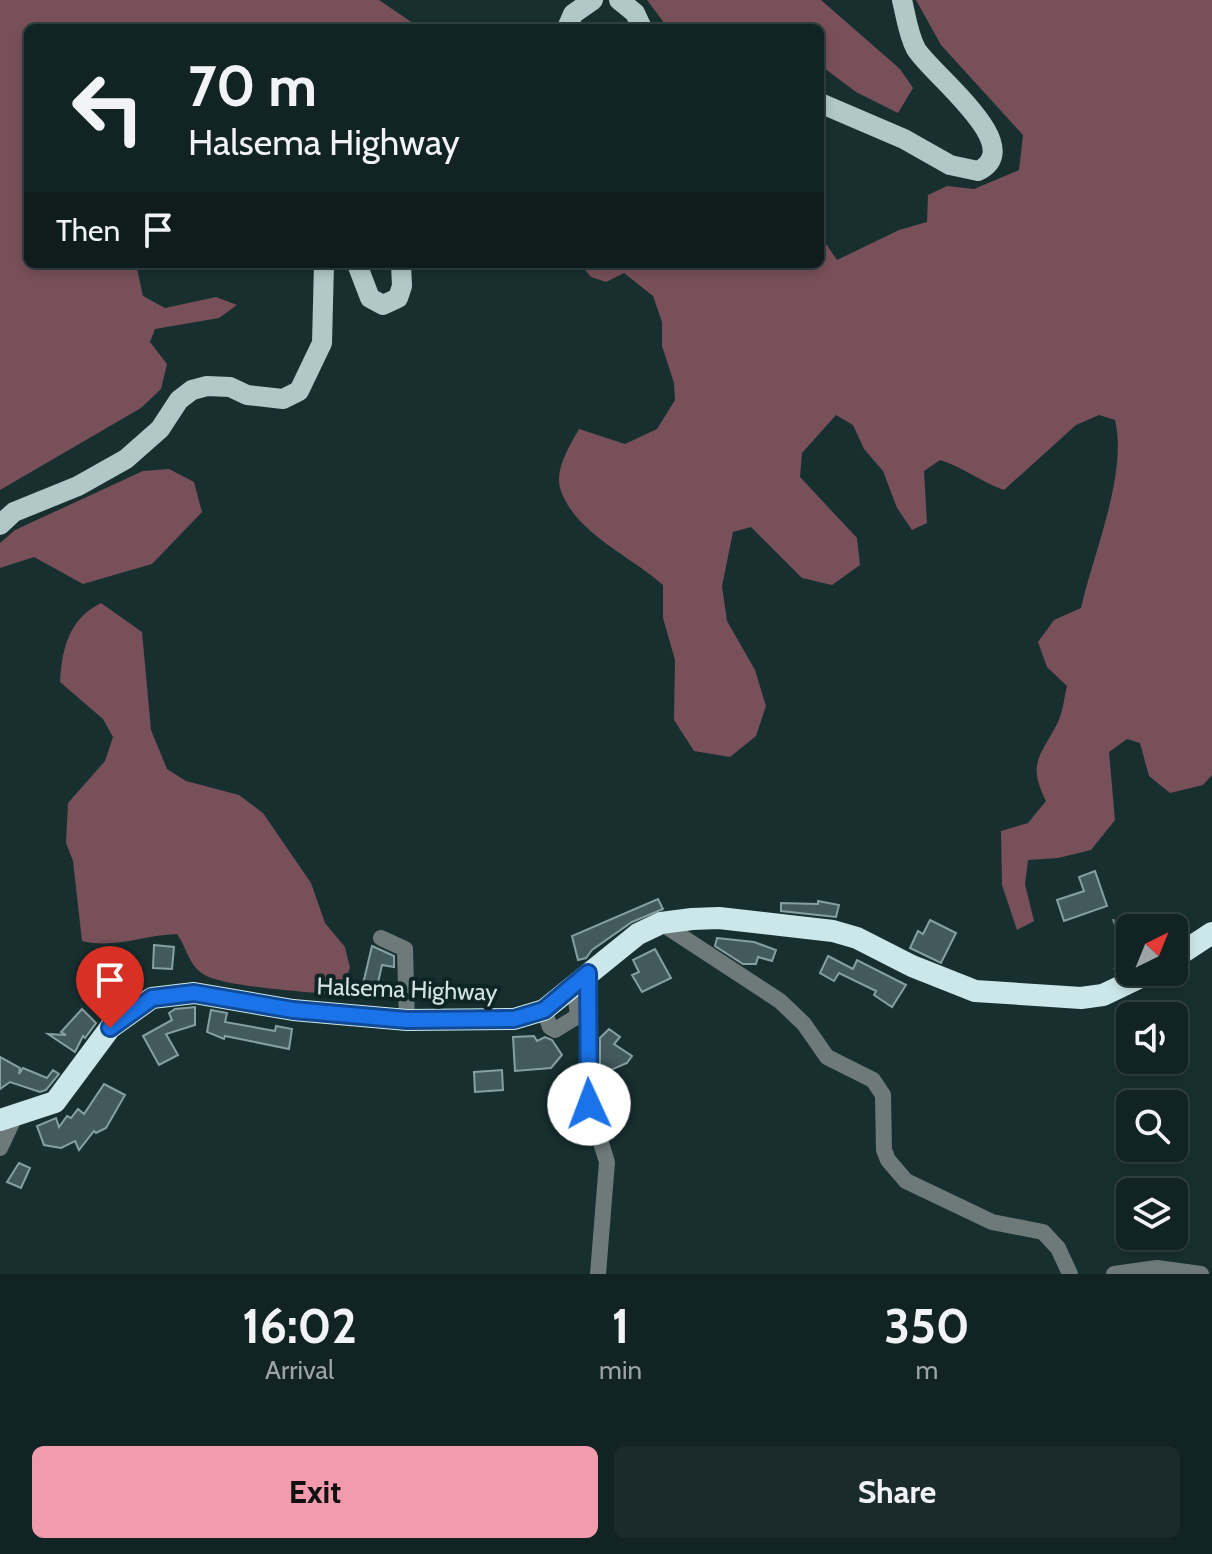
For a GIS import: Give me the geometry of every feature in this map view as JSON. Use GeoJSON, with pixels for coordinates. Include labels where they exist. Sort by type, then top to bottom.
{"type":"FeatureCollection","features":[{"type":"Feature","properties":{"kind":"highway","name":"Halsema Highway"},"geometry":{"type":"LineString","coordinates":[[8,1116],[55,1102],[110,1028],[128,1013],[161,996],[194,993],[293,1010],[407,1020],[500,1020],[544,1010],[622,945],[661,923],[719,918],[833,931],[857,938],[912,966],[975,991],[1081,998],[1103,995],[1122,986]]}},
{"type":"Feature","properties":{"kind":"highway"},"geometry":{"type":"LineString","coordinates":[[1188,949],[1212,933]]}},
{"type":"Feature","properties":{"kind":"main road"},"geometry":{"type":"LineString","coordinates":[[569,24],[573,14],[593,0]]}},
{"type":"Feature","properties":{"kind":"main road"},"geometry":{"type":"LineString","coordinates":[[619,0],[635,13],[640,24]]}},
{"type":"Feature","properties":{"kind":"main road"},"geometry":{"type":"LineString","coordinates":[[824,105],[904,139],[950,165],[978,171],[991,163],[994,146],[989,132],[916,48],[902,0]]}},
{"type":"Feature","properties":{"kind":"main road"},"geometry":{"type":"LineString","coordinates":[[0,525],[14,512],[78,486],[126,459],[160,429],[179,400],[192,390],[207,386],[230,387],[247,395],[283,399],[299,391],[322,343],[324,268]]}},
{"type":"Feature","properties":{"kind":"main road"},"geometry":{"type":"LineString","coordinates":[[359,268],[370,298],[383,305],[398,298],[402,286],[401,268]]}},
{"type":"Feature","properties":{"kind":"street"},"geometry":{"type":"LineString","coordinates":[[661,923],[780,1001],[804,1024],[827,1057],[873,1080],[883,1095],[884,1150],[888,1160],[906,1181],[992,1222],[1043,1232],[1058,1248],[1070,1274]]}},
{"type":"Feature","properties":{"kind":"street"},"geometry":{"type":"LineString","coordinates":[[381,938],[405,949],[407,1020]]}},
{"type":"Feature","properties":{"kind":"street"},"geometry":{"type":"LineString","coordinates":[[581,978],[589,1104],[607,1162],[598,1274]]}},
{"type":"Feature","properties":{"kind":"street"},"geometry":{"type":"LineString","coordinates":[[0,1148],[8,1116]]}},
{"type":"Feature","properties":{"kind":"street"},"geometry":{"type":"LineString","coordinates":[[1114,1274],[1157,1268],[1201,1274]]}},
{"type":"Feature","properties":{"kind":"path"},"geometry":{"type":"LineString","coordinates":[[1111,974],[1118,966],[1123,948],[1113,919]]}},
{"type":"Feature","properties":{"kind":"shaded area"},"geometry":{"type":"Polygon","coordinates":[[[0,0],[379,0],[414,24],[24,24],[24,268],[137,268],[143,296],[165,308],[216,297],[237,305],[219,318],[155,329],[150,342],[167,364],[161,389],[141,408],[0,490],[0,0]]]}},
{"type":"Feature","properties":{"kind":"shaded area"},"geometry":{"type":"Polygon","coordinates":[[[647,0],[821,0],[900,69],[913,88],[898,113],[856,92],[824,68],[824,24],[665,24],[647,0]]]}},
{"type":"Feature","properties":{"kind":"shaded area"},"geometry":{"type":"Polygon","coordinates":[[[916,0],[1212,0],[1212,775],[1203,785],[1170,793],[1149,776],[1140,743],[1127,739],[1109,752],[1115,820],[1091,850],[1058,858],[1028,860],[1025,884],[1034,921],[1017,930],[1002,885],[1001,831],[1028,823],[1046,801],[1037,778],[1038,761],[1059,720],[1067,686],[1047,667],[1038,642],[1054,620],[1081,608],[1113,489],[1118,441],[1115,420],[1099,415],[1076,425],[1004,490],[940,460],[924,471],[927,523],[912,530],[897,508],[883,471],[864,449],[853,425],[836,415],[802,453],[800,477],[857,538],[860,565],[832,585],[802,578],[751,527],[733,532],[722,586],[727,621],[755,670],[766,706],[756,736],[730,757],[694,751],[674,720],[675,660],[663,618],[663,585],[590,531],[567,504],[559,481],[564,457],[579,429],[625,444],[657,429],[675,400],[674,383],[662,346],[662,322],[653,296],[624,273],[606,282],[591,277],[583,268],[824,268],[824,241],[837,260],[899,230],[927,222],[928,195],[947,186],[974,189],[1019,170],[1023,135],[941,45],[916,0]]]}},
{"type":"Feature","properties":{"kind":"shaded area"},"geometry":{"type":"Polygon","coordinates":[[[169,469],[194,482],[202,512],[152,564],[83,584],[34,557],[0,568],[0,543],[15,530],[143,471],[169,469]]]}},
{"type":"Feature","properties":{"kind":"shaded area"},"geometry":{"type":"Polygon","coordinates":[[[101,603],[142,632],[151,730],[167,769],[186,781],[239,795],[263,813],[311,883],[325,923],[345,947],[350,968],[338,995],[247,986],[213,979],[194,966],[177,934],[118,943],[82,941],[73,861],[66,843],[68,803],[105,761],[113,737],[103,719],[60,682],[65,646],[74,626],[101,603]]]}},
{"type":"Feature","properties":{"kind":"building"},"geometry":{"type":"Polygon","coordinates":[[[1095,871],[1107,906],[1064,921],[1057,900],[1084,891],[1079,877],[1095,871]]]}},
{"type":"Feature","properties":{"kind":"building"},"geometry":{"type":"Polygon","coordinates":[[[658,899],[663,909],[632,922],[592,950],[586,958],[578,960],[572,936],[658,899]]]}},
{"type":"Feature","properties":{"kind":"building"},"geometry":{"type":"Polygon","coordinates":[[[818,901],[839,905],[836,917],[781,911],[781,903],[818,904],[818,901]]]}},
{"type":"Feature","properties":{"kind":"building"},"geometry":{"type":"Polygon","coordinates":[[[930,920],[956,933],[941,963],[910,948],[918,931],[923,934],[930,920]]]}},
{"type":"Feature","properties":{"kind":"building"},"geometry":{"type":"Polygon","coordinates":[[[717,938],[754,942],[776,950],[772,961],[758,957],[756,964],[743,964],[715,946],[717,938]]]}},
{"type":"Feature","properties":{"kind":"building"},"geometry":{"type":"Polygon","coordinates":[[[154,945],[174,947],[172,969],[153,968],[154,945]]]}},
{"type":"Feature","properties":{"kind":"building"},"geometry":{"type":"Polygon","coordinates":[[[372,946],[394,956],[394,967],[382,965],[377,987],[363,984],[372,946]]]}},
{"type":"Feature","properties":{"kind":"building"},"geometry":{"type":"Polygon","coordinates":[[[655,949],[671,978],[642,992],[632,975],[639,972],[633,960],[655,949]]]}},
{"type":"Feature","properties":{"kind":"building"},"geometry":{"type":"Polygon","coordinates":[[[828,956],[853,969],[857,960],[906,985],[892,1007],[874,995],[876,991],[839,973],[834,981],[820,973],[828,956]]]}},
{"type":"Feature","properties":{"kind":"building"},"geometry":{"type":"Polygon","coordinates":[[[195,1007],[195,1025],[166,1034],[178,1055],[159,1065],[143,1036],[172,1020],[169,1013],[175,1009],[195,1007]]]}},
{"type":"Feature","properties":{"kind":"building"},"geometry":{"type":"Polygon","coordinates":[[[82,1009],[96,1023],[85,1038],[83,1036],[75,1052],[48,1034],[66,1035],[61,1032],[82,1009]]]}},
{"type":"Feature","properties":{"kind":"building"},"geometry":{"type":"Polygon","coordinates":[[[211,1010],[227,1013],[225,1022],[275,1031],[276,1026],[292,1029],[289,1049],[225,1036],[224,1039],[207,1032],[211,1010]]]}},
{"type":"Feature","properties":{"kind":"building"},"geometry":{"type":"Polygon","coordinates":[[[609,1029],[620,1037],[614,1044],[632,1056],[627,1063],[606,1072],[600,1068],[600,1038],[609,1029]]]}},
{"type":"Feature","properties":{"kind":"building"},"geometry":{"type":"Polygon","coordinates":[[[534,1036],[537,1041],[545,1037],[552,1040],[562,1055],[551,1068],[515,1071],[513,1037],[534,1036]]]}},
{"type":"Feature","properties":{"kind":"building"},"geometry":{"type":"Polygon","coordinates":[[[0,1057],[20,1068],[19,1074],[23,1068],[47,1078],[53,1070],[59,1074],[46,1090],[40,1092],[10,1082],[0,1089],[0,1057]]]}},
{"type":"Feature","properties":{"kind":"building"},"geometry":{"type":"Polygon","coordinates":[[[502,1070],[503,1090],[475,1092],[474,1072],[502,1070]]]}},
{"type":"Feature","properties":{"kind":"building"},"geometry":{"type":"Polygon","coordinates":[[[104,1084],[125,1095],[106,1128],[96,1133],[94,1131],[79,1150],[75,1141],[61,1148],[44,1145],[37,1126],[56,1118],[59,1127],[67,1116],[71,1118],[78,1109],[84,1114],[104,1084]]]}},
{"type":"Feature","properties":{"kind":"building"},"geometry":{"type":"Polygon","coordinates":[[[19,1163],[30,1168],[21,1188],[7,1182],[19,1163]]]}},
{"type":"Feature","properties":{"kind":"route"},"geometry":{"type":"LineString","coordinates":[[110,1028],[152,998],[194,993],[293,1010],[407,1020],[459,1022],[514,1019],[544,1010],[588,973],[589,1104]]}}]}
